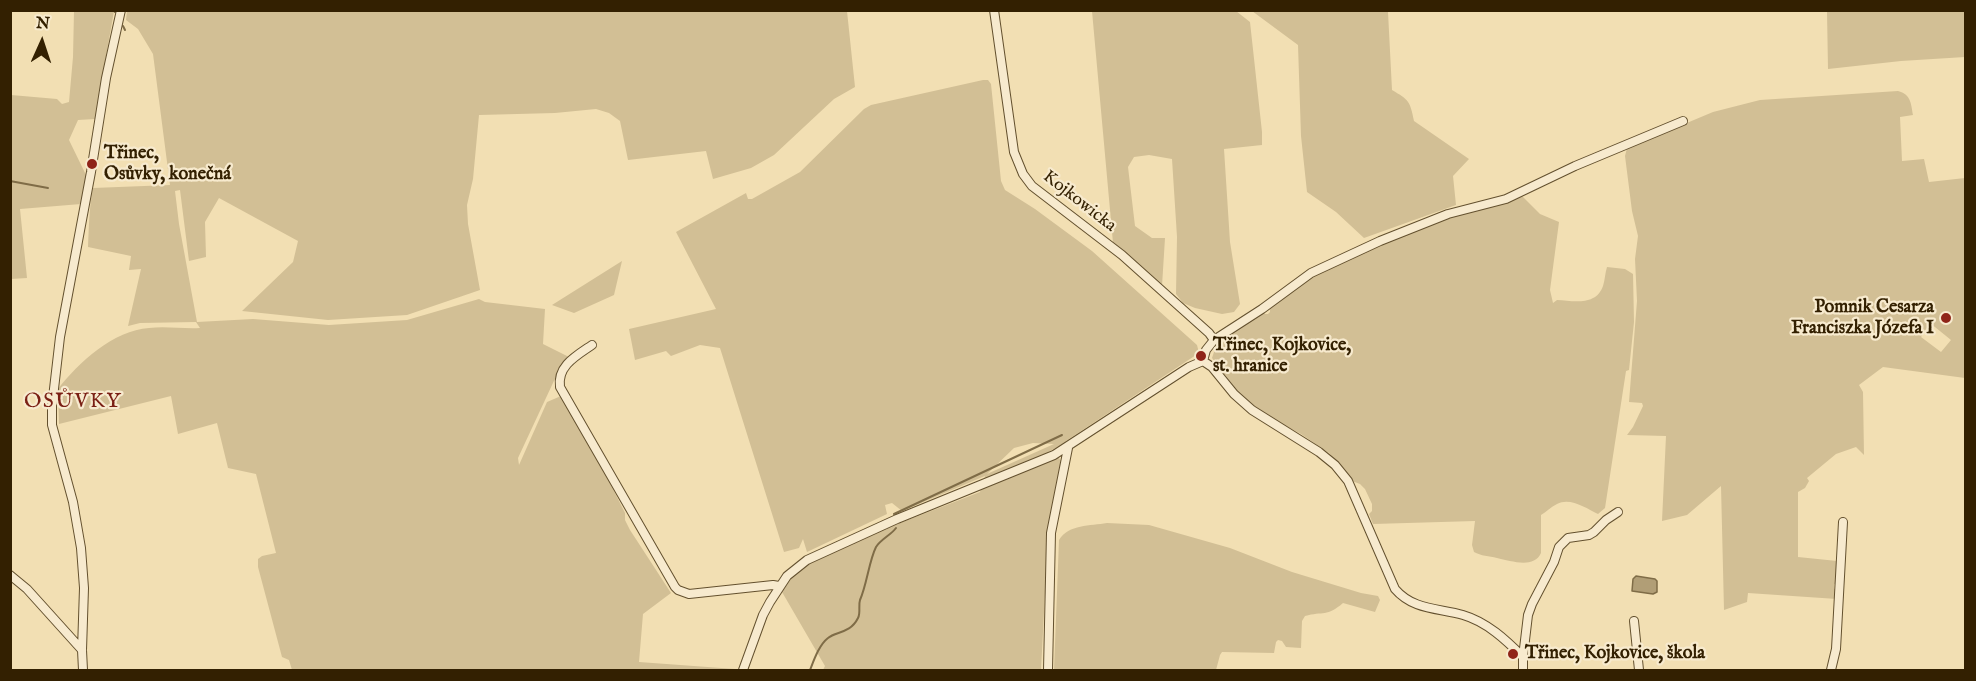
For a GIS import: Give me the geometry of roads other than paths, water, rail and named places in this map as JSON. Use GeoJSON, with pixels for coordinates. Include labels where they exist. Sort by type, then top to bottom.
{"type":"FeatureCollection","features":[{"type":"Feature","properties":{"kind":"street"},"geometry":{"type":"LineString","coordinates":[[83,670],[84,588],[81,548],[73,502],[52,425],[52,406],[60,337],[106,78],[121,10]]}},
{"type":"Feature","properties":{"kind":"street","name":"Kojkowicka"},"geometry":{"type":"LineString","coordinates":[[994,10],[1014,152],[1023,174],[1032,186],[1122,255],[1214,340]]}},
{"type":"Feature","properties":{"kind":"street"},"geometry":{"type":"LineString","coordinates":[[1203,361],[1206,350],[1214,340],[1311,273],[1380,241],[1448,214],[1506,199],[1575,166],[1683,121]]}},
{"type":"Feature","properties":{"kind":"street"},"geometry":{"type":"LineString","coordinates":[[592,345],[568,362],[560,376],[560,387],[675,587],[689,594],[779,586]]}},
{"type":"Feature","properties":{"kind":"street"},"geometry":{"type":"LineString","coordinates":[[743,670],[763,615],[779,586],[793,570],[815,555],[1068,448],[1189,367],[1203,361]]}},
{"type":"Feature","properties":{"kind":"street"},"geometry":{"type":"LineString","coordinates":[[1203,361],[1212,367],[1234,394],[1252,410],[1335,465],[1348,481],[1395,590],[1401,597],[1426,608],[1464,615],[1486,625],[1523,657]]}},
{"type":"Feature","properties":{"kind":"street"},"geometry":{"type":"LineString","coordinates":[[1048,670],[1051,533],[1068,448]]}},
{"type":"Feature","properties":{"kind":"street"},"geometry":{"type":"LineString","coordinates":[[1523,670],[1528,615],[1560,547],[1568,538],[1594,532],[1618,512]]}},
{"type":"Feature","properties":{"kind":"street"},"geometry":{"type":"LineString","coordinates":[[1831,670],[1836,649],[1844,522]]}},
{"type":"Feature","properties":{"kind":"street"},"geometry":{"type":"LineString","coordinates":[[10,575],[27,589],[82,650]]}},
{"type":"Feature","properties":{"kind":"street"},"geometry":{"type":"LineString","coordinates":[[1634,621],[1639,670]]}},
{"type":"Feature","properties":{"kind":"waterway"},"geometry":{"type":"LineString","coordinates":[[123,26],[125,30]]}},
{"type":"Feature","properties":{"kind":"waterway"},"geometry":{"type":"LineString","coordinates":[[10,181],[48,188]]}},
{"type":"Feature","properties":{"kind":"waterway"},"geometry":{"type":"LineString","coordinates":[[894,514],[1062,435]]}},
{"type":"Feature","properties":{"kind":"waterway"},"geometry":{"type":"LineString","coordinates":[[810,670],[825,641],[855,623],[876,547],[896,528]]}},
{"type":"Feature","properties":{"kind":"place","name":"Třinec, Osůvky, konečná"},"geometry":{"type":"Point","coordinates":[92,164]}},
{"type":"Feature","properties":{"kind":"place","name":"Pomnik Cesarza Franciszka Józefa I"},"geometry":{"type":"Point","coordinates":[1946,318]}},
{"type":"Feature","properties":{"kind":"place","name":"Třinec, Kojkovice, st. hranice"},"geometry":{"type":"Point","coordinates":[1201,356]}},
{"type":"Feature","properties":{"kind":"place","name":"Třinec, Kojkovice, škola"},"geometry":{"type":"Point","coordinates":[1513,654]}},
{"type":"Feature","properties":{"kind":"district","name":"OSŮVKY"},"geometry":{"type":"Point","coordinates":[73,403]}}]}
